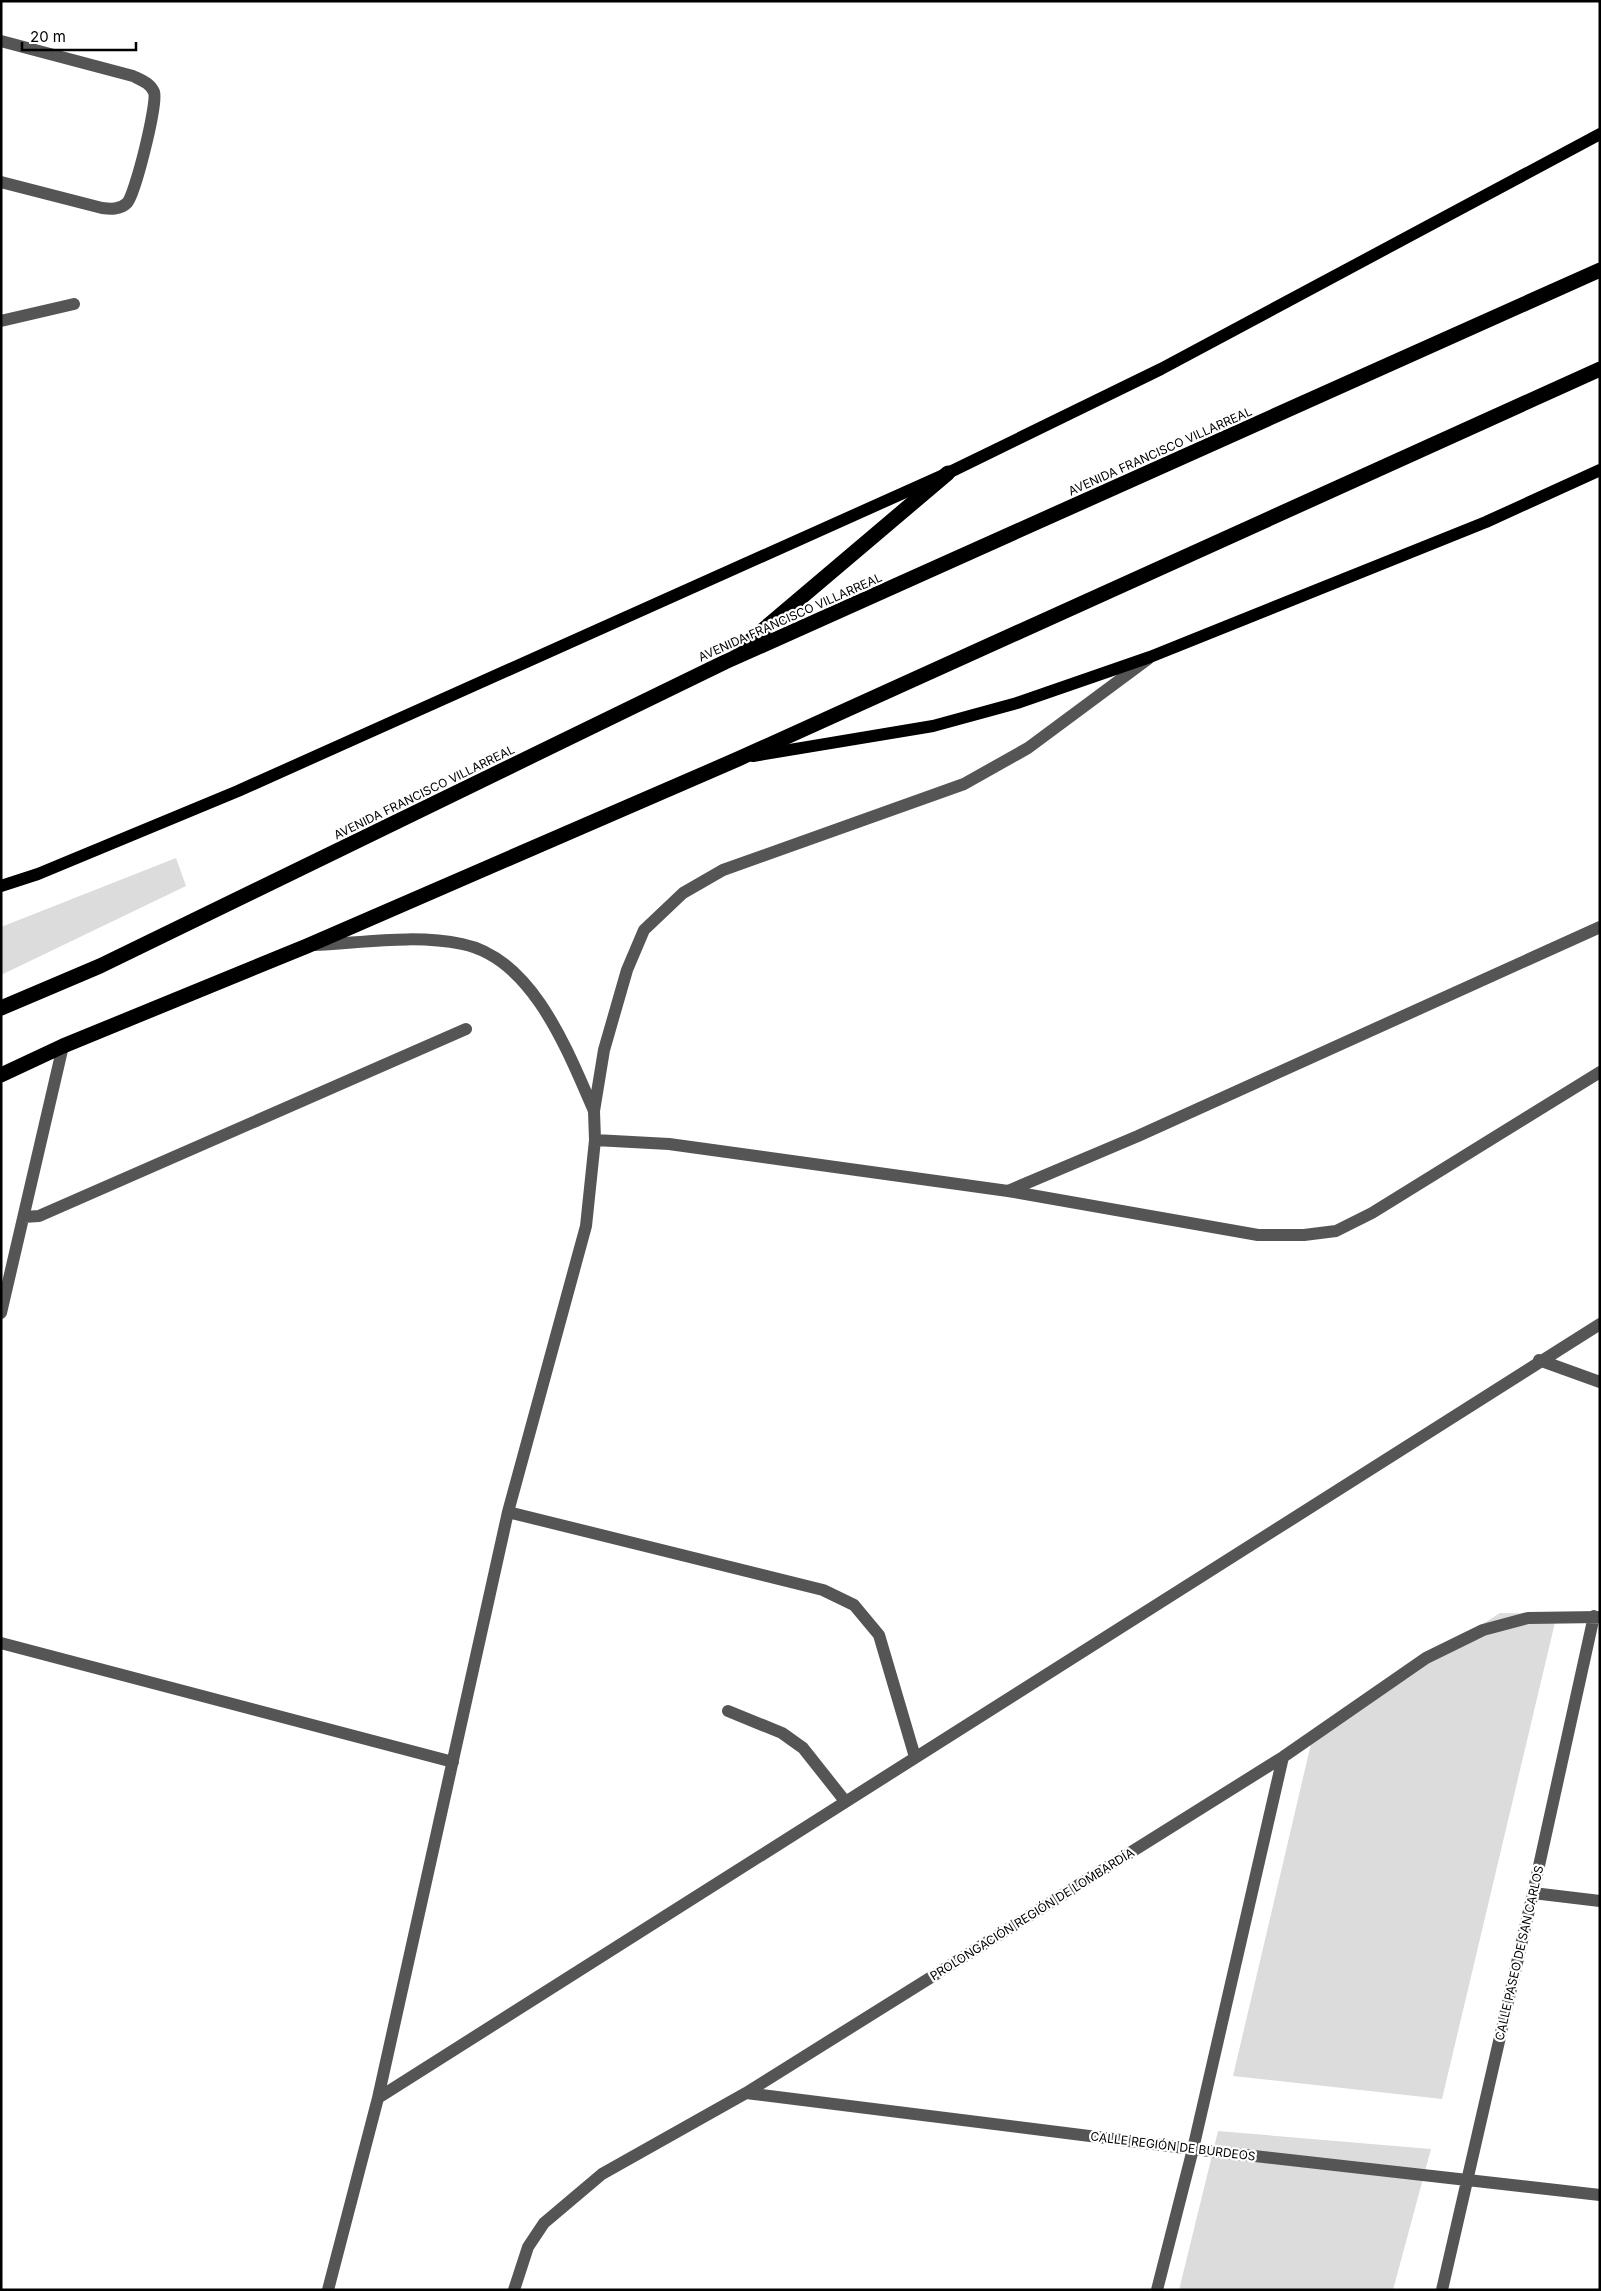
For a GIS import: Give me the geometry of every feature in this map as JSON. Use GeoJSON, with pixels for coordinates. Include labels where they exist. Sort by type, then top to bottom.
{"type":"FeatureCollection","features":[{"type":"Feature","properties":{"kind":"highway","name":"AVENIDA FRANCISCO VILLARREAL"},"geometry":{"type":"LineString","coordinates":[[1,1008],[100,966],[725,662],[1600,270]]}},
{"type":"Feature","properties":{"kind":"highway"},"geometry":{"type":"LineString","coordinates":[[1,1075],[62,1046],[307,946],[738,759],[1600,369]]}},
{"type":"Feature","properties":{"kind":"highway"},"geometry":{"type":"LineString","coordinates":[[725,662],[948,473]]}},
{"type":"Feature","properties":{"kind":"main road"},"geometry":{"type":"LineString","coordinates":[[1,886],[38,874],[238,792],[948,473],[1161,369],[1600,134]]}},
{"type":"Feature","properties":{"kind":"main road"},"geometry":{"type":"LineString","coordinates":[[738,759],[934,726],[1016,703],[1150,657],[1486,522],[1600,470]]}},
{"type":"Feature","properties":{"kind":"street"},"geometry":{"type":"LineString","coordinates":[[1,41],[133,76],[147,83],[154,94],[154,108],[134,190],[126,204],[116,209],[102,208],[1,182]]}},
{"type":"Feature","properties":{"kind":"street"},"geometry":{"type":"LineString","coordinates":[[1,321],[74,304]]}},
{"type":"Feature","properties":{"kind":"street"},"geometry":{"type":"LineString","coordinates":[[328,2290],[378,2098],[508,1512],[586,1226],[595,1140],[594,1111],[604,1050],[627,970],[644,930],[683,893],[723,870],[964,784],[1028,748],[1150,657]]}},
{"type":"Feature","properties":{"kind":"street"},"geometry":{"type":"LineString","coordinates":[[1008,1191],[1147,1132],[1600,927]]}},
{"type":"Feature","properties":{"kind":"street"},"geometry":{"type":"LineString","coordinates":[[307,946],[415,940],[462,944],[495,956],[522,981],[546,1012],[570,1056],[594,1111]]}},
{"type":"Feature","properties":{"kind":"street"},"geometry":{"type":"LineString","coordinates":[[24,1217],[39,1216],[466,1029]]}},
{"type":"Feature","properties":{"kind":"street"},"geometry":{"type":"LineString","coordinates":[[1,1313],[62,1046]]}},
{"type":"Feature","properties":{"kind":"street"},"geometry":{"type":"LineString","coordinates":[[595,1140],[668,1144],[1008,1191],[1258,1236],[1304,1235],[1336,1231],[1372,1213],[1600,1072]]}},
{"type":"Feature","properties":{"kind":"street"},"geometry":{"type":"LineString","coordinates":[[378,2098],[1539,1360],[1600,1324]]}},
{"type":"Feature","properties":{"kind":"street"},"geometry":{"type":"LineString","coordinates":[[1539,1360],[1600,1382]]}},
{"type":"Feature","properties":{"kind":"street"},"geometry":{"type":"LineString","coordinates":[[508,1512],[823,1590],[854,1605],[879,1635],[915,1757]]}},
{"type":"Feature","properties":{"kind":"street","name":"PROLONGACIÓN REGIÓN DE LOMBARDÍA"},"geometry":{"type":"LineString","coordinates":[[514,2290],[528,2247],[544,2223],[573,2196],[602,2174],[746,2093],[1283,1757],[1426,1658],[1483,1630],[1528,1618],[1597,1616]]}},
{"type":"Feature","properties":{"kind":"street","name":"CALLE PASEO DE SAN CARLOS"},"geometry":{"type":"LineString","coordinates":[[1442,2290],[1597,1616]]}},
{"type":"Feature","properties":{"kind":"street"},"geometry":{"type":"LineString","coordinates":[[1,1643],[453,1762]]}},
{"type":"Feature","properties":{"kind":"street"},"geometry":{"type":"LineString","coordinates":[[728,1711],[782,1733],[803,1748],[845,1801]]}},
{"type":"Feature","properties":{"kind":"street"},"geometry":{"type":"LineString","coordinates":[[1157,2290],[1193,2149],[1283,1757]]}},
{"type":"Feature","properties":{"kind":"street"},"geometry":{"type":"LineString","coordinates":[[1533,1893],[1600,1901]]}},
{"type":"Feature","properties":{"kind":"street","name":"CALLE REGIÓN DE BURDEOS"},"geometry":{"type":"LineString","coordinates":[[746,2093],[1193,2149],[1600,2195]]}},
{"type":"Feature","properties":{"kind":"shaded area"},"geometry":{"type":"Polygon","coordinates":[[[176,858],[186,886],[1,975],[1,927],[176,858]]]}},
{"type":"Feature","properties":{"kind":"shaded area"},"geometry":{"type":"Polygon","coordinates":[[[1500,1613],[1557,1614],[1442,2099],[1233,2076],[1314,1731],[1500,1613]]]}},
{"type":"Feature","properties":{"kind":"shaded area"},"geometry":{"type":"Polygon","coordinates":[[[1218,2131],[1431,2149],[1393,2290],[1179,2290],[1218,2131]]]}}]}
